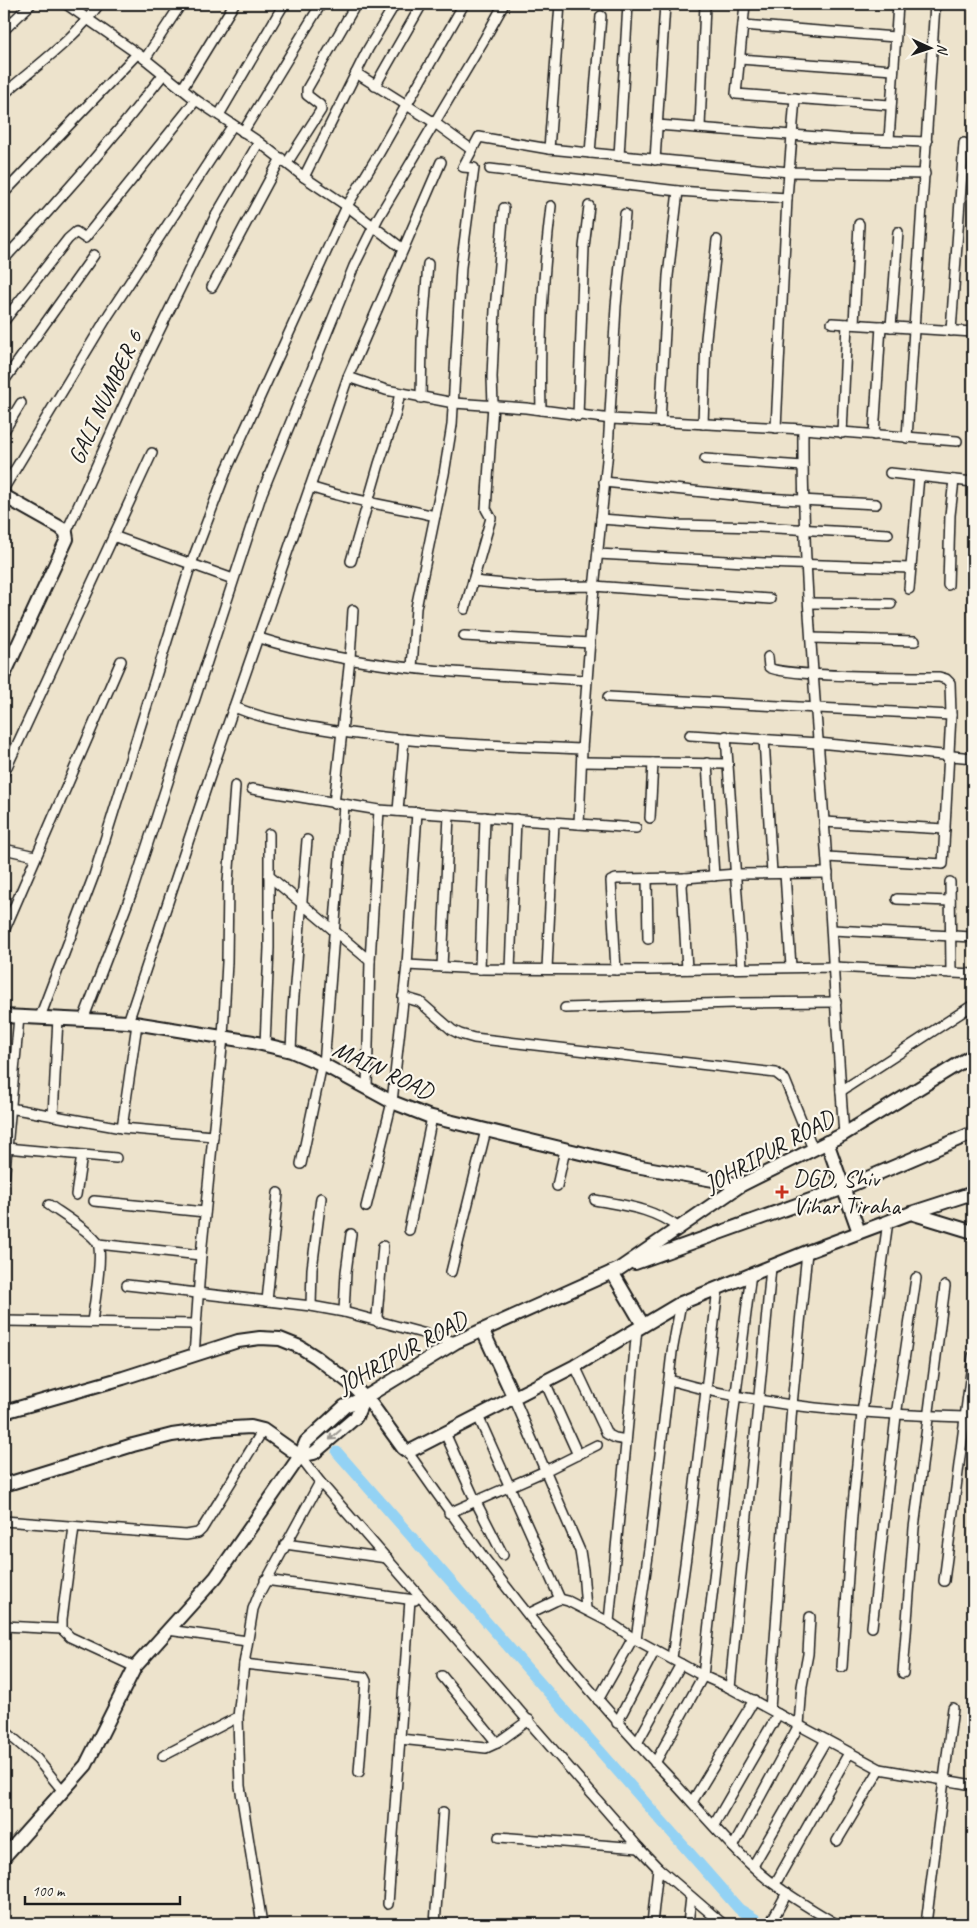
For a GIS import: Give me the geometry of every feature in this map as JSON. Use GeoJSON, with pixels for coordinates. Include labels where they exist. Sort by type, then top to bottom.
{"type":"FeatureCollection","features":[{"type":"Feature","properties":{"kind":"street"},"geometry":{"type":"LineString","coordinates":[[4,30],[31,4]]}},
{"type":"Feature","properties":{"kind":"street"},"geometry":{"type":"LineString","coordinates":[[66,4],[141,56],[196,100],[259,142],[403,249]]}},
{"type":"Feature","properties":{"kind":"street"},"geometry":{"type":"LineString","coordinates":[[4,94],[88,19],[99,4]]}},
{"type":"Feature","properties":{"kind":"street"},"geometry":{"type":"LineString","coordinates":[[4,193],[141,56],[181,4]]}},
{"type":"Feature","properties":{"kind":"street"},"geometry":{"type":"LineString","coordinates":[[182,89],[234,4]]}},
{"type":"Feature","properties":{"kind":"street"},"geometry":{"type":"LineString","coordinates":[[219,115],[284,4]]}},
{"type":"Feature","properties":{"kind":"street"},"geometry":{"type":"LineString","coordinates":[[244,132],[321,4]]}},
{"type":"Feature","properties":{"kind":"street"},"geometry":{"type":"LineString","coordinates":[[212,287],[284,161],[321,110],[320,105],[308,96],[306,91],[356,4]]}},
{"type":"Feature","properties":{"kind":"street"},"geometry":{"type":"LineString","coordinates":[[304,177],[356,73],[395,4]]}},
{"type":"Feature","properties":{"kind":"street"},"geometry":{"type":"LineString","coordinates":[[375,86],[422,4]]}},
{"type":"Feature","properties":{"kind":"street"},"geometry":{"type":"LineString","coordinates":[[40,1017],[94,875],[191,564],[227,469],[347,206],[464,4]]}},
{"type":"Feature","properties":{"kind":"street"},"geometry":{"type":"LineString","coordinates":[[83,1020],[133,889],[262,493],[354,266],[374,226],[504,4]]}},
{"type":"Feature","properties":{"kind":"street"},"geometry":{"type":"LineString","coordinates":[[549,149],[560,4]]}},
{"type":"Feature","properties":{"kind":"street"},"geometry":{"type":"LineString","coordinates":[[619,156],[628,4]]}},
{"type":"Feature","properties":{"kind":"street"},"geometry":{"type":"LineString","coordinates":[[655,160],[665,4]]}},
{"type":"Feature","properties":{"kind":"street"},"geometry":{"type":"LineString","coordinates":[[700,127],[705,4]]}},
{"type":"Feature","properties":{"kind":"street"},"geometry":{"type":"LineString","coordinates":[[745,4],[736,94],[890,105]]}},
{"type":"Feature","properties":{"kind":"street"},"geometry":{"type":"LineString","coordinates":[[889,140],[898,4]]}},
{"type":"Feature","properties":{"kind":"street"},"geometry":{"type":"LineString","coordinates":[[907,438],[935,4]]}},
{"type":"Feature","properties":{"kind":"street"},"geometry":{"type":"LineString","coordinates":[[590,153],[601,16]]}},
{"type":"Feature","properties":{"kind":"street"},"geometry":{"type":"LineString","coordinates":[[743,25],[896,37]]}},
{"type":"Feature","properties":{"kind":"street"},"geometry":{"type":"LineString","coordinates":[[740,59],[893,70]]}},
{"type":"Feature","properties":{"kind":"street"},"geometry":{"type":"LineString","coordinates":[[356,73],[435,123],[472,150]]}},
{"type":"Feature","properties":{"kind":"street"},"geometry":{"type":"LineString","coordinates":[[4,259],[93,162],[163,75]]}},
{"type":"Feature","properties":{"kind":"street"},"geometry":{"type":"LineString","coordinates":[[776,428],[789,172],[795,98]]}},
{"type":"Feature","properties":{"kind":"street"},"geometry":{"type":"LineString","coordinates":[[4,321],[68,239],[76,232],[85,238],[196,100]]}},
{"type":"Feature","properties":{"kind":"street"},"geometry":{"type":"LineString","coordinates":[[4,488],[109,314],[232,125]]}},
{"type":"Feature","properties":{"kind":"street"},"geometry":{"type":"LineString","coordinates":[[657,125],[792,136],[927,142]]}},
{"type":"Feature","properties":{"kind":"street"},"geometry":{"type":"LineString","coordinates":[[412,668],[416,608],[444,474],[454,403],[461,267],[474,168],[463,167],[479,137],[549,149],[789,172],[925,174]]}},
{"type":"Feature","properties":{"kind":"street","name":"GALI NUMBER 6"},"geometry":{"type":"LineString","coordinates":[[4,675],[65,545],[66,533],[136,378],[215,217],[259,142]]}},
{"type":"Feature","properties":{"kind":"street"},"geometry":{"type":"LineString","coordinates":[[951,331],[964,143]]}},
{"type":"Feature","properties":{"kind":"street"},"geometry":{"type":"LineString","coordinates":[[122,1128],[133,1023],[209,779],[348,377],[441,162]]}},
{"type":"Feature","properties":{"kind":"street"},"geometry":{"type":"LineString","coordinates":[[490,169],[678,191],[788,198]]}},
{"type":"Feature","properties":{"kind":"street"},"geometry":{"type":"LineString","coordinates":[[660,422],[668,276],[678,191]]}},
{"type":"Feature","properties":{"kind":"street"},"geometry":{"type":"LineString","coordinates":[[541,410],[540,352],[551,206]]}},
{"type":"Feature","properties":{"kind":"street"},"geometry":{"type":"LineString","coordinates":[[578,416],[584,247],[589,206]]}},
{"type":"Feature","properties":{"kind":"street"},"geometry":{"type":"LineString","coordinates":[[465,609],[491,518],[486,509],[493,405],[493,341],[504,208]]}},
{"type":"Feature","properties":{"kind":"street"},"geometry":{"type":"LineString","coordinates":[[579,824],[582,749],[594,586],[611,419],[616,306],[625,214]]}},
{"type":"Feature","properties":{"kind":"street"},"geometry":{"type":"LineString","coordinates":[[842,433],[858,224]]}},
{"type":"Feature","properties":{"kind":"street"},"geometry":{"type":"LineString","coordinates":[[891,327],[898,232]]}},
{"type":"Feature","properties":{"kind":"street"},"geometry":{"type":"LineString","coordinates":[[703,424],[706,338],[717,240]]}},
{"type":"Feature","properties":{"kind":"street"},"geometry":{"type":"LineString","coordinates":[[4,381],[94,255]]}},
{"type":"Feature","properties":{"kind":"street"},"geometry":{"type":"LineString","coordinates":[[421,398],[421,357],[428,264]]}},
{"type":"Feature","properties":{"kind":"street"},"geometry":{"type":"LineString","coordinates":[[832,323],[973,332]]}},
{"type":"Feature","properties":{"kind":"street"},"geometry":{"type":"LineString","coordinates":[[874,436],[881,326]]}},
{"type":"Feature","properties":{"kind":"street"},"geometry":{"type":"LineString","coordinates":[[348,377],[400,393],[454,403],[493,405],[611,419],[803,429],[957,441]]}},
{"type":"Feature","properties":{"kind":"street"},"geometry":{"type":"LineString","coordinates":[[351,561],[367,502],[395,416],[400,393]]}},
{"type":"Feature","properties":{"kind":"street"},"geometry":{"type":"LineString","coordinates":[[4,431],[21,403]]}},
{"type":"Feature","properties":{"kind":"street"},"geometry":{"type":"LineString","coordinates":[[803,429],[803,499],[811,638],[832,930],[844,1134]]}},
{"type":"Feature","properties":{"kind":"street"},"geometry":{"type":"LineString","coordinates":[[4,773],[152,453]]}},
{"type":"Feature","properties":{"kind":"street"},"geometry":{"type":"LineString","coordinates":[[705,459],[803,466]]}},
{"type":"Feature","properties":{"kind":"street"},"geometry":{"type":"LineString","coordinates":[[890,473],[973,482]]}},
{"type":"Feature","properties":{"kind":"street"},"geometry":{"type":"LineString","coordinates":[[909,589],[919,476]]}},
{"type":"Feature","properties":{"kind":"street"},"geometry":{"type":"LineString","coordinates":[[948,585],[950,515],[954,480]]}},
{"type":"Feature","properties":{"kind":"street"},"geometry":{"type":"LineString","coordinates":[[604,482],[763,498],[876,504]]}},
{"type":"Feature","properties":{"kind":"street"},"geometry":{"type":"LineString","coordinates":[[310,487],[331,494],[435,516]]}},
{"type":"Feature","properties":{"kind":"street"},"geometry":{"type":"LineString","coordinates":[[4,496],[61,528],[66,533]]}},
{"type":"Feature","properties":{"kind":"street"},"geometry":{"type":"LineString","coordinates":[[601,519],[680,526],[758,527],[888,534]]}},
{"type":"Feature","properties":{"kind":"street"},"geometry":{"type":"LineString","coordinates":[[113,536],[233,579]]}},
{"type":"Feature","properties":{"kind":"street"},"geometry":{"type":"LineString","coordinates":[[598,554],[807,565],[910,568]]}},
{"type":"Feature","properties":{"kind":"street"},"geometry":{"type":"LineString","coordinates":[[472,581],[537,586],[594,586],[770,599]]}},
{"type":"Feature","properties":{"kind":"street"},"geometry":{"type":"LineString","coordinates":[[809,603],[891,604]]}},
{"type":"Feature","properties":{"kind":"street"},"geometry":{"type":"LineString","coordinates":[[334,804],[350,658],[353,610]]}},
{"type":"Feature","properties":{"kind":"street"},"geometry":{"type":"LineString","coordinates":[[464,636],[590,643]]}},
{"type":"Feature","properties":{"kind":"street"},"geometry":{"type":"LineString","coordinates":[[259,638],[285,646],[412,668],[462,674],[587,680]]}},
{"type":"Feature","properties":{"kind":"street"},"geometry":{"type":"LineString","coordinates":[[811,638],[915,641]]}},
{"type":"Feature","properties":{"kind":"street"},"geometry":{"type":"LineString","coordinates":[[768,657],[771,670],[814,674],[946,679],[950,683],[951,716],[944,860],[941,865],[826,857]]}},
{"type":"Feature","properties":{"kind":"street"},"geometry":{"type":"LineString","coordinates":[[4,931],[121,661]]}},
{"type":"Feature","properties":{"kind":"street"},"geometry":{"type":"LineString","coordinates":[[608,697],[816,707],[951,716]]}},
{"type":"Feature","properties":{"kind":"street"},"geometry":{"type":"LineString","coordinates":[[234,707],[262,718],[342,732],[485,744],[582,749]]}},
{"type":"Feature","properties":{"kind":"street"},"geometry":{"type":"LineString","coordinates":[[690,735],[818,743],[973,758]]}},
{"type":"Feature","properties":{"kind":"street"},"geometry":{"type":"LineString","coordinates":[[726,736],[742,968]]}},
{"type":"Feature","properties":{"kind":"street"},"geometry":{"type":"LineString","coordinates":[[398,811],[404,738]]}},
{"type":"Feature","properties":{"kind":"street"},"geometry":{"type":"LineString","coordinates":[[764,739],[772,873]]}},
{"type":"Feature","properties":{"kind":"street"},"geometry":{"type":"LineString","coordinates":[[582,762],[728,764]]}},
{"type":"Feature","properties":{"kind":"street"},"geometry":{"type":"LineString","coordinates":[[650,818],[653,763]]}},
{"type":"Feature","properties":{"kind":"street"},"geometry":{"type":"LineString","coordinates":[[707,763],[714,876]]}},
{"type":"Feature","properties":{"kind":"street"},"geometry":{"type":"LineString","coordinates":[[194,1356],[201,1255],[223,1037],[227,962],[228,882],[235,786]]}},
{"type":"Feature","properties":{"kind":"street"},"geometry":{"type":"LineString","coordinates":[[252,790],[379,810],[636,828]]}},
{"type":"Feature","properties":{"kind":"street"},"geometry":{"type":"LineString","coordinates":[[301,1164],[323,1064],[344,805]]}},
{"type":"Feature","properties":{"kind":"street"},"geometry":{"type":"LineString","coordinates":[[367,1087],[370,961],[379,810]]}},
{"type":"Feature","properties":{"kind":"street"},"geometry":{"type":"LineString","coordinates":[[366,1207],[392,1102],[407,965],[417,812]]}},
{"type":"Feature","properties":{"kind":"street"},"geometry":{"type":"LineString","coordinates":[[442,967],[449,815]]}},
{"type":"Feature","properties":{"kind":"street"},"geometry":{"type":"LineString","coordinates":[[480,969],[485,817]]}},
{"type":"Feature","properties":{"kind":"street"},"geometry":{"type":"LineString","coordinates":[[510,969],[516,820]]}},
{"type":"Feature","properties":{"kind":"street"},"geometry":{"type":"LineString","coordinates":[[547,969],[554,822]]}},
{"type":"Feature","properties":{"kind":"street"},"geometry":{"type":"LineString","coordinates":[[824,822],[945,829]]}},
{"type":"Feature","properties":{"kind":"street"},"geometry":{"type":"LineString","coordinates":[[265,1045],[270,834]]}},
{"type":"Feature","properties":{"kind":"street"},"geometry":{"type":"LineString","coordinates":[[291,1051],[308,840]]}},
{"type":"Feature","properties":{"kind":"street"},"geometry":{"type":"LineString","coordinates":[[4,849],[36,856]]}},
{"type":"Feature","properties":{"kind":"street"},"geometry":{"type":"LineString","coordinates":[[785,873],[791,967]]}},
{"type":"Feature","properties":{"kind":"street"},"geometry":{"type":"LineString","coordinates":[[616,970],[612,881],[616,879],[685,878],[736,874],[828,873]]}},
{"type":"Feature","properties":{"kind":"street"},"geometry":{"type":"LineString","coordinates":[[269,876],[370,961]]}},
{"type":"Feature","properties":{"kind":"street"},"geometry":{"type":"LineString","coordinates":[[685,878],[682,885],[687,969]]}},
{"type":"Feature","properties":{"kind":"street"},"geometry":{"type":"LineString","coordinates":[[647,879],[648,939]]}},
{"type":"Feature","properties":{"kind":"street"},"geometry":{"type":"LineString","coordinates":[[950,882],[950,973]]}},
{"type":"Feature","properties":{"kind":"street"},"geometry":{"type":"LineString","coordinates":[[897,899],[950,901]]}},
{"type":"Feature","properties":{"kind":"street"},"geometry":{"type":"LineString","coordinates":[[832,930],[973,936]]}},
{"type":"Feature","properties":{"kind":"street"},"geometry":{"type":"LineString","coordinates":[[407,965],[480,969],[616,970],[834,967],[973,974]]}},
{"type":"Feature","properties":{"kind":"street"},"geometry":{"type":"LineString","coordinates":[[403,997],[420,1002],[452,1030],[466,1036],[776,1073],[785,1080],[813,1149]]}},
{"type":"Feature","properties":{"kind":"street"},"geometry":{"type":"LineString","coordinates":[[565,1008],[836,1002]]}},
{"type":"Feature","properties":{"kind":"street"},"geometry":{"type":"LineString","coordinates":[[840,1091],[973,1005]]}},
{"type":"Feature","properties":{"kind":"street","name":"MAIN ROAD"},"geometry":{"type":"LineString","coordinates":[[4,1016],[133,1023],[265,1045],[291,1051],[323,1064],[392,1102],[432,1117],[630,1165],[741,1185]]}},
{"type":"Feature","properties":{"kind":"street"},"geometry":{"type":"LineString","coordinates":[[4,1181],[7,1108],[19,1017]]}},
{"type":"Feature","properties":{"kind":"street"},"geometry":{"type":"LineString","coordinates":[[53,1116],[58,1018]]}},
{"type":"Feature","properties":{"kind":"street","name":"JOHRIPUR ROAD"},"geometry":{"type":"LineString","coordinates":[[4,1857],[86,1765],[135,1667],[216,1577],[300,1456],[306,1442],[345,1406],[364,1398],[456,1342],[616,1271],[741,1185],[844,1134],[973,1055]]}},
{"type":"Feature","properties":{"kind":"street"},"geometry":{"type":"LineString","coordinates":[[7,1108],[122,1128],[213,1136]]}},
{"type":"Feature","properties":{"kind":"street"},"geometry":{"type":"LineString","coordinates":[[409,1230],[432,1117]]}},
{"type":"Feature","properties":{"kind":"street"},"geometry":{"type":"LineString","coordinates":[[451,1272],[486,1130]]}},
{"type":"Feature","properties":{"kind":"street"},"geometry":{"type":"LineString","coordinates":[[609,1622],[626,1440],[640,1323],[622,1289],[616,1271],[844,1188],[973,1133]]}},
{"type":"Feature","properties":{"kind":"street"},"geometry":{"type":"LineString","coordinates":[[827,1142],[857,1226]]}},
{"type":"Feature","properties":{"kind":"street"},"geometry":{"type":"LineString","coordinates":[[6,1148],[116,1158]]}},
{"type":"Feature","properties":{"kind":"street"},"geometry":{"type":"LineString","coordinates":[[556,1186],[565,1150]]}},
{"type":"Feature","properties":{"kind":"street"},"geometry":{"type":"LineString","coordinates":[[76,1195],[82,1155]]}},
{"type":"Feature","properties":{"kind":"street"},"geometry":{"type":"LineString","coordinates":[[266,1301],[278,1193]]}},
{"type":"Feature","properties":{"kind":"street"},"geometry":{"type":"LineString","coordinates":[[407,1451],[575,1366],[640,1323],[681,1303],[751,1273],[807,1252],[857,1226],[888,1221],[973,1193]]}},
{"type":"Feature","properties":{"kind":"street"},"geometry":{"type":"LineString","coordinates":[[311,1306],[312,1269],[321,1198]]}},
{"type":"Feature","properties":{"kind":"street"},"geometry":{"type":"LineString","coordinates":[[595,1200],[650,1211],[679,1228]]}},
{"type":"Feature","properties":{"kind":"street"},"geometry":{"type":"LineString","coordinates":[[94,1201],[205,1212]]}},
{"type":"Feature","properties":{"kind":"street"},"geometry":{"type":"LineString","coordinates":[[49,1205],[92,1237],[98,1244],[99,1265],[92,1322]]}},
{"type":"Feature","properties":{"kind":"street"},"geometry":{"type":"LineString","coordinates":[[911,1213],[973,1232]]}},
{"type":"Feature","properties":{"kind":"street"},"geometry":{"type":"LineString","coordinates":[[842,1667],[852,1515],[862,1413],[888,1221]]}},
{"type":"Feature","properties":{"kind":"street"},"geometry":{"type":"LineString","coordinates":[[344,1312],[346,1272],[351,1234]]}},
{"type":"Feature","properties":{"kind":"street"},"geometry":{"type":"LineString","coordinates":[[98,1244],[201,1255]]}},
{"type":"Feature","properties":{"kind":"street"},"geometry":{"type":"LineString","coordinates":[[378,1322],[383,1246]]}},
{"type":"Feature","properties":{"kind":"street"},"geometry":{"type":"LineString","coordinates":[[714,1825],[774,1712],[792,1405],[807,1252]]}},
{"type":"Feature","properties":{"kind":"street"},"geometry":{"type":"LineString","coordinates":[[730,1688],[760,1400],[771,1267]]}},
{"type":"Feature","properties":{"kind":"street"},"geometry":{"type":"LineString","coordinates":[[655,1763],[703,1676],[751,1273]]}},
{"type":"Feature","properties":{"kind":"street"},"geometry":{"type":"LineString","coordinates":[[872,1627],[896,1416],[916,1278]]}},
{"type":"Feature","properties":{"kind":"street"},"geometry":{"type":"LineString","coordinates":[[127,1285],[311,1306],[344,1312],[456,1342]]}},
{"type":"Feature","properties":{"kind":"street"},"geometry":{"type":"LineString","coordinates":[[903,1673],[914,1528],[945,1286]]}},
{"type":"Feature","properties":{"kind":"street"},"geometry":{"type":"LineString","coordinates":[[672,1658],[689,1535],[718,1288]]}},
{"type":"Feature","properties":{"kind":"street"},"geometry":{"type":"LineString","coordinates":[[598,1700],[634,1638],[649,1549],[669,1380],[681,1303]]}},
{"type":"Feature","properties":{"kind":"street"},"geometry":{"type":"LineString","coordinates":[[4,1320],[195,1324]]}},
{"type":"Feature","properties":{"kind":"street"},"geometry":{"type":"LineString","coordinates":[[483,1331],[580,1551],[586,1609]]}},
{"type":"Feature","properties":{"kind":"street"},"geometry":{"type":"LineString","coordinates":[[4,1412],[123,1378],[238,1341],[260,1338],[280,1339],[300,1347],[351,1384],[377,1412],[450,1513],[528,1614],[617,1723],[753,1866],[787,1893],[836,1924]]}},
{"type":"Feature","properties":{"kind":"street"},"geometry":{"type":"LineString","coordinates":[[944,1581],[973,1356]]}},
{"type":"Feature","properties":{"kind":"street"},"geometry":{"type":"LineString","coordinates":[[575,1366],[607,1434],[626,1440]]}},
{"type":"Feature","properties":{"kind":"street"},"geometry":{"type":"LineString","coordinates":[[669,1380],[706,1391],[792,1405],[896,1416],[964,1417]]}},
{"type":"Feature","properties":{"kind":"street"},"geometry":{"type":"LineString","coordinates":[[545,1382],[578,1455]]}},
{"type":"Feature","properties":{"kind":"street"},"geometry":{"type":"LineString","coordinates":[[300,1456],[314,1453],[356,1416],[364,1398]]}},
{"type":"Feature","properties":{"kind":"street"},"geometry":{"type":"LineString","coordinates":[[478,1416],[560,1599]]}},
{"type":"Feature","properties":{"kind":"street"},"geometry":{"type":"LineString","coordinates":[[4,1485],[133,1445],[172,1435],[215,1428],[263,1430],[300,1456],[320,1482],[639,1848],[658,1868],[723,1924]]}},
{"type":"Feature","properties":{"kind":"street"},"geometry":{"type":"LineString","coordinates":[[4,1521],[186,1535],[198,1533],[202,1530],[263,1430]]}},
{"type":"Feature","properties":{"kind":"street"},"geometry":{"type":"LineString","coordinates":[[445,1433],[476,1502],[503,1555]]}},
{"type":"Feature","properties":{"kind":"street"},"geometry":{"type":"LineString","coordinates":[[450,1513],[545,1471],[597,1445]]}},
{"type":"Feature","properties":{"kind":"street"},"geometry":{"type":"LineString","coordinates":[[262,1924],[240,1786],[238,1717],[244,1664],[253,1609],[265,1580],[320,1482]]}},
{"type":"Feature","properties":{"kind":"street"},"geometry":{"type":"LineString","coordinates":[[62,1629],[74,1526]]}},
{"type":"Feature","properties":{"kind":"street"},"geometry":{"type":"LineString","coordinates":[[285,1544],[387,1558]]}},
{"type":"Feature","properties":{"kind":"street"},"geometry":{"type":"LineString","coordinates":[[265,1580],[426,1602]]}},
{"type":"Feature","properties":{"kind":"street"},"geometry":{"type":"LineString","coordinates":[[528,1614],[560,1599],[568,1601],[586,1609],[703,1676],[754,1700],[880,1769],[973,1785]]}},
{"type":"Feature","properties":{"kind":"street"},"geometry":{"type":"LineString","coordinates":[[388,1904],[410,1600]]}},
{"type":"Feature","properties":{"kind":"street"},"geometry":{"type":"LineString","coordinates":[[733,1847],[799,1725],[802,1686],[808,1654],[810,1617]]}},
{"type":"Feature","properties":{"kind":"street"},"geometry":{"type":"LineString","coordinates":[[4,1626],[62,1629],[70,1637],[135,1667]]}},
{"type":"Feature","properties":{"kind":"street"},"geometry":{"type":"LineString","coordinates":[[168,1630],[248,1641]]}},
{"type":"Feature","properties":{"kind":"street"},"geometry":{"type":"LineString","coordinates":[[617,1723],[655,1650]]}},
{"type":"Feature","properties":{"kind":"street"},"geometry":{"type":"LineString","coordinates":[[244,1664],[364,1676],[366,1681],[359,1772]]}},
{"type":"Feature","properties":{"kind":"street"},"geometry":{"type":"LineString","coordinates":[[637,1744],[681,1664]]}},
{"type":"Feature","properties":{"kind":"street"},"geometry":{"type":"LineString","coordinates":[[442,1676],[497,1743]]}},
{"type":"Feature","properties":{"kind":"street"},"geometry":{"type":"LineString","coordinates":[[692,1802],[754,1700]]}},
{"type":"Feature","properties":{"kind":"street"},"geometry":{"type":"LineString","coordinates":[[926,1924],[953,1708]]}},
{"type":"Feature","properties":{"kind":"street"},"geometry":{"type":"LineString","coordinates":[[163,1756],[238,1717]]}},
{"type":"Feature","properties":{"kind":"street"},"geometry":{"type":"LineString","coordinates":[[400,1739],[480,1748],[492,1747],[529,1720]]}},
{"type":"Feature","properties":{"kind":"street"},"geometry":{"type":"LineString","coordinates":[[4,1730],[36,1759],[63,1791]]}},
{"type":"Feature","properties":{"kind":"street"},"geometry":{"type":"LineString","coordinates":[[753,1866],[826,1740]]}},
{"type":"Feature","properties":{"kind":"street"},"geometry":{"type":"LineString","coordinates":[[775,1884],[849,1753]]}},
{"type":"Feature","properties":{"kind":"street"},"geometry":{"type":"LineString","coordinates":[[837,1841],[880,1769]]}},
{"type":"Feature","properties":{"kind":"street"},"geometry":{"type":"LineString","coordinates":[[435,1924],[443,1812]]}},
{"type":"Feature","properties":{"kind":"street"},"geometry":{"type":"LineString","coordinates":[[499,1836],[639,1848]]}},
{"type":"Feature","properties":{"kind":"street"},"geometry":{"type":"LineString","coordinates":[[652,1924],[658,1868]]}},
{"type":"Feature","properties":{"kind":"street"},"geometry":{"type":"LineString","coordinates":[[770,1924],[787,1893]]}},
{"type":"Feature","properties":{"kind":"street"},"geometry":{"type":"LineString","coordinates":[[688,1924],[691,1897]]}},
{"type":"Feature","properties":{"kind":"waterway"},"geometry":{"type":"LineString","coordinates":[[337,1452],[739,1909],[763,1924]]}},
{"type":"Feature","properties":{"kind":"place","name":"DGD, Shiv Vihar Tiraha"},"geometry":{"type":"Point","coordinates":[782,1192]}}]}
